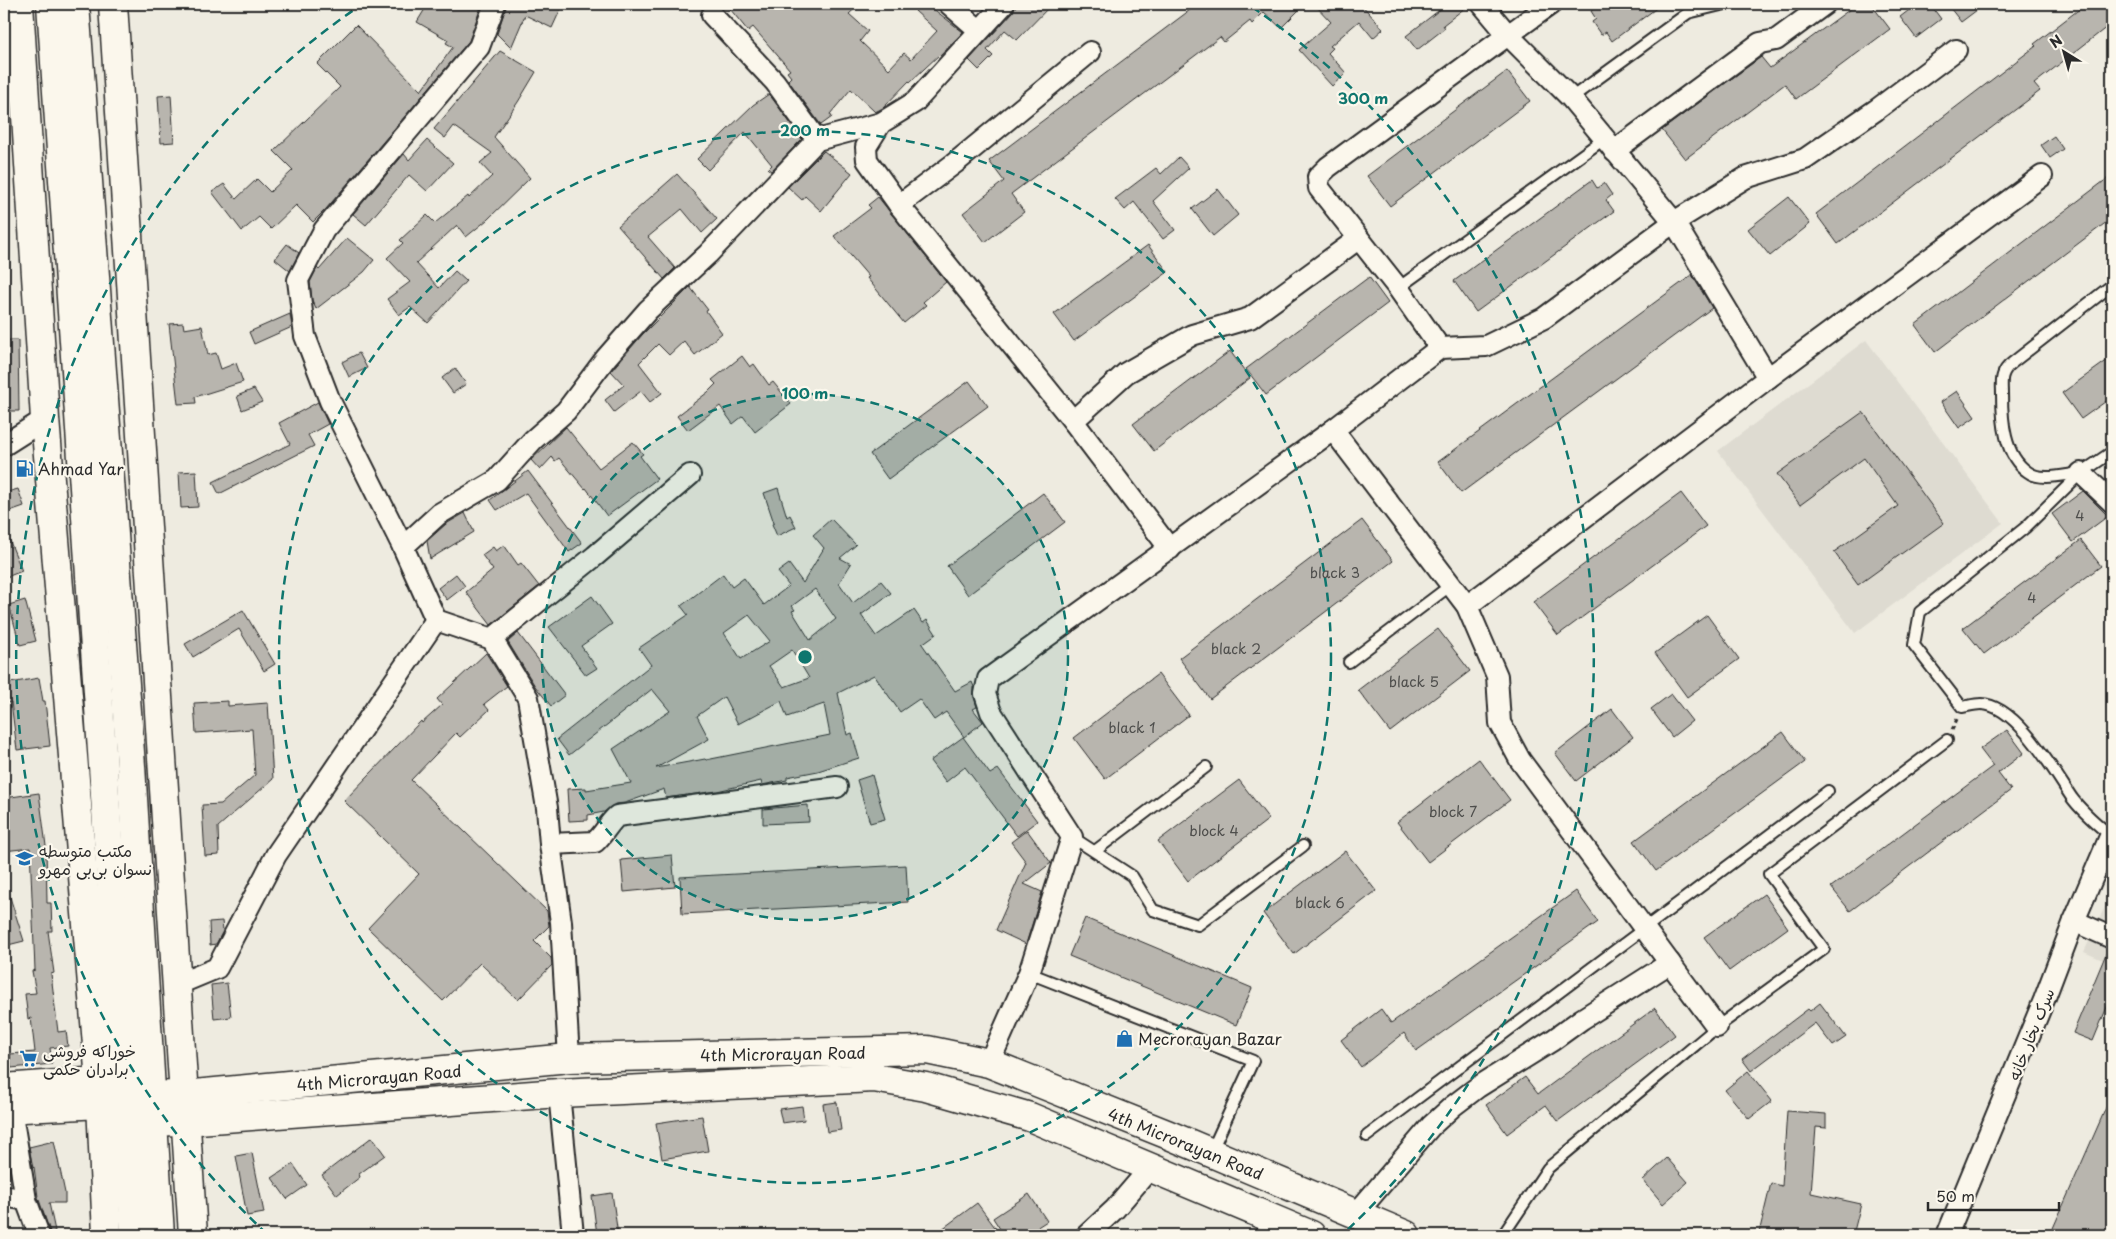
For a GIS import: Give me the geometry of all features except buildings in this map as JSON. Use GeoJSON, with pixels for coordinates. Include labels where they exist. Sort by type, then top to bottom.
{"type":"FeatureCollection","features":[{"type":"Feature","properties":{"kind":"main road"},"geometry":{"type":"LineString","coordinates":[[51,4],[135,1235]]}},
{"type":"Feature","properties":{"kind":"main road"},"geometry":{"type":"LineString","coordinates":[[76,4],[130,756],[126,1104],[108,1235]]}},
{"type":"Feature","properties":{"kind":"main road"},"geometry":{"type":"LineString","coordinates":[[113,4],[193,1235]]}},
{"type":"Feature","properties":{"kind":"main road"},"geometry":{"type":"LineString","coordinates":[[15,22],[45,419],[126,1104],[160,1235]]}},
{"type":"Feature","properties":{"kind":"main road","name":"4th Microrayan Road"},"geometry":{"type":"LineString","coordinates":[[184,1108],[568,1058],[928,1050],[989,1063],[1211,1153],[1369,1224],[1406,1235]]}},
{"type":"Feature","properties":{"kind":"main road"},"geometry":{"type":"LineString","coordinates":[[755,1053],[759,1082]]}},
{"type":"Feature","properties":{"kind":"main road","name":"4th Microrayan Road"},"geometry":{"type":"LineString","coordinates":[[6,1102],[126,1104],[184,1108],[874,1078],[926,1088],[1030,1117],[1312,1235]]}},
{"type":"Feature","properties":{"kind":"street"},"geometry":{"type":"LineString","coordinates":[[495,4],[479,47],[324,230],[298,280],[305,336],[330,402],[403,547],[436,620],[492,639],[528,698],[547,808],[561,922],[568,1058]]}},
{"type":"Feature","properties":{"kind":"street"},"geometry":{"type":"LineString","coordinates":[[949,4],[979,30]]}},
{"type":"Feature","properties":{"kind":"street"},"geometry":{"type":"LineString","coordinates":[[403,547],[439,514],[497,480],[533,440],[566,411],[606,358],[648,310],[708,254],[817,140],[881,123],[914,102],[1004,4]]}},
{"type":"Feature","properties":{"kind":"street"},"geometry":{"type":"LineString","coordinates":[[1482,4],[1508,35],[1571,98],[1674,222],[1768,378]]}},
{"type":"Feature","properties":{"kind":"street"},"geometry":{"type":"LineString","coordinates":[[1440,348],[1398,288],[1318,188],[1318,177],[1551,4]]}},
{"type":"Feature","properties":{"kind":"street"},"geometry":{"type":"LineString","coordinates":[[1609,145],[1760,43],[1776,40],[1825,4]]}},
{"type":"Feature","properties":{"kind":"street"},"geometry":{"type":"LineString","coordinates":[[712,15],[775,82],[817,140]]}},
{"type":"Feature","properties":{"kind":"street"},"geometry":{"type":"LineString","coordinates":[[989,1063],[1030,973],[1072,837],[991,712],[985,694],[988,679],[1333,430],[1440,348],[1486,346],[1544,318],[1674,222],[1746,178],[1805,159],[1876,110],[1956,50]]}},
{"type":"Feature","properties":{"kind":"street"},"geometry":{"type":"LineString","coordinates":[[899,205],[955,163],[1090,52]]}},
{"type":"Feature","properties":{"kind":"street"},"geometry":{"type":"LineString","coordinates":[[881,123],[866,146],[867,160],[899,205],[1073,422],[1170,549]]}},
{"type":"Feature","properties":{"kind":"street"},"geometry":{"type":"LineString","coordinates":[[1467,606],[1768,378],[2042,176]]}},
{"type":"Feature","properties":{"kind":"street"},"geometry":{"type":"LineString","coordinates":[[1073,422],[1126,374],[1192,335],[1250,318],[1358,239]]}},
{"type":"Feature","properties":{"kind":"street"},"geometry":{"type":"LineString","coordinates":[[4,444],[45,419]]}},
{"type":"Feature","properties":{"kind":"street"},"geometry":{"type":"LineString","coordinates":[[1333,430],[1467,606],[1497,676],[1500,723],[1520,760],[1716,1026]]}},
{"type":"Feature","properties":{"kind":"street"},"geometry":{"type":"LineString","coordinates":[[2081,473],[2112,502]]}},
{"type":"Feature","properties":{"kind":"street"},"geometry":{"type":"LineString","coordinates":[[492,639],[596,556],[690,475]]}},
{"type":"Feature","properties":{"kind":"street"},"geometry":{"type":"LineString","coordinates":[[176,985],[216,968],[276,855],[436,620]]}},
{"type":"Feature","properties":{"kind":"street"},"geometry":{"type":"LineString","coordinates":[[550,844],[595,842],[602,836],[607,825],[617,816],[837,787]]}},
{"type":"Feature","properties":{"kind":"street","name":"سرک بخار خانه"},"geometry":{"type":"LineString","coordinates":[[1947,1235],[2044,1000],[2074,921],[2112,834]]}},
{"type":"Feature","properties":{"kind":"street"},"geometry":{"type":"LineString","coordinates":[[2074,921],[2112,938]]}},
{"type":"Feature","properties":{"kind":"street"},"geometry":{"type":"LineString","coordinates":[[1369,1224],[1431,1126],[1453,1106],[1478,1087],[1670,963]]}},
{"type":"Feature","properties":{"kind":"street"},"geometry":{"type":"LineString","coordinates":[[559,1093],[573,1235]]}},
{"type":"Feature","properties":{"kind":"street"},"geometry":{"type":"LineString","coordinates":[[6,1102],[26,1200],[39,1235]]}},
{"type":"Feature","properties":{"kind":"street"},"geometry":{"type":"LineString","coordinates":[[1088,1235],[1151,1167]]}},
{"type":"Feature","properties":{"kind":"street"},"geometry":{"type":"LineString","coordinates":[[4,1196],[26,1200]]}},
{"type":"Feature","properties":{"kind":"lane"},"geometry":{"type":"LineString","coordinates":[[1571,98],[1688,13],[1726,4]]}},
{"type":"Feature","properties":{"kind":"lane"},"geometry":{"type":"LineString","coordinates":[[1398,288],[1609,145]]}},
{"type":"Feature","properties":{"kind":"lane"},"geometry":{"type":"LineString","coordinates":[[2081,473],[2039,476],[2029,474],[2019,464],[2012,453],[2002,422],[2002,376],[2006,368],[2012,363],[2112,285]]}},
{"type":"Feature","properties":{"kind":"lane"},"geometry":{"type":"LineString","coordinates":[[2112,452],[2081,473],[2026,526],[1920,612],[1914,645],[1962,707],[1982,704],[1998,709],[2022,729],[2044,754],[2073,800],[2112,834]]}},
{"type":"Feature","properties":{"kind":"lane"},"geometry":{"type":"LineString","coordinates":[[1349,662],[1451,585]]}},
{"type":"Feature","properties":{"kind":"lane"},"geometry":{"type":"LineString","coordinates":[[1503,1235],[1548,1168],[1716,1026],[1824,949],[1769,874],[1947,740]]}},
{"type":"Feature","properties":{"kind":"lane"},"geometry":{"type":"LineString","coordinates":[[1094,851],[1206,767]]}},
{"type":"Feature","properties":{"kind":"lane"},"geometry":{"type":"LineString","coordinates":[[1367,1136],[1828,791]]}},
{"type":"Feature","properties":{"kind":"lane"},"geometry":{"type":"LineString","coordinates":[[1072,837],[1132,876],[1153,910],[1198,925],[1303,846]]}},
{"type":"Feature","properties":{"kind":"lane"},"geometry":{"type":"LineString","coordinates":[[1030,973],[1253,1061],[1211,1153]]}},
{"type":"Feature","properties":{"kind":"path"},"geometry":{"type":"LineString","coordinates":[[1947,740],[1962,707]]}},
{"type":"Feature","properties":{"kind":"shaded area"},"geometry":{"type":"Polygon","coordinates":[[[1866,340],[2003,523],[1855,633],[1718,451],[1866,340]]]}},
{"type":"Feature","properties":{"kind":"shaded area"},"geometry":{"type":"Polygon","coordinates":[[[2112,891],[2112,964],[2084,952],[2112,891]]]}},
{"type":"Feature","properties":{"kind":"place","name":"Ahmad Yar"},"geometry":{"type":"Point","coordinates":[24,468]}},
{"type":"Feature","properties":{"kind":"place","name":"مکتب متوسطه نسوان بی‌بی مهرو"},"geometry":{"type":"Point","coordinates":[25,859]}},
{"type":"Feature","properties":{"kind":"place","name":"Mecrorayan Bazar"},"geometry":{"type":"Point","coordinates":[1124,1038]}},
{"type":"Feature","properties":{"kind":"place","name":"خوراکه فروشی برادران حکمی"},"geometry":{"type":"Point","coordinates":[29,1059]}}]}
